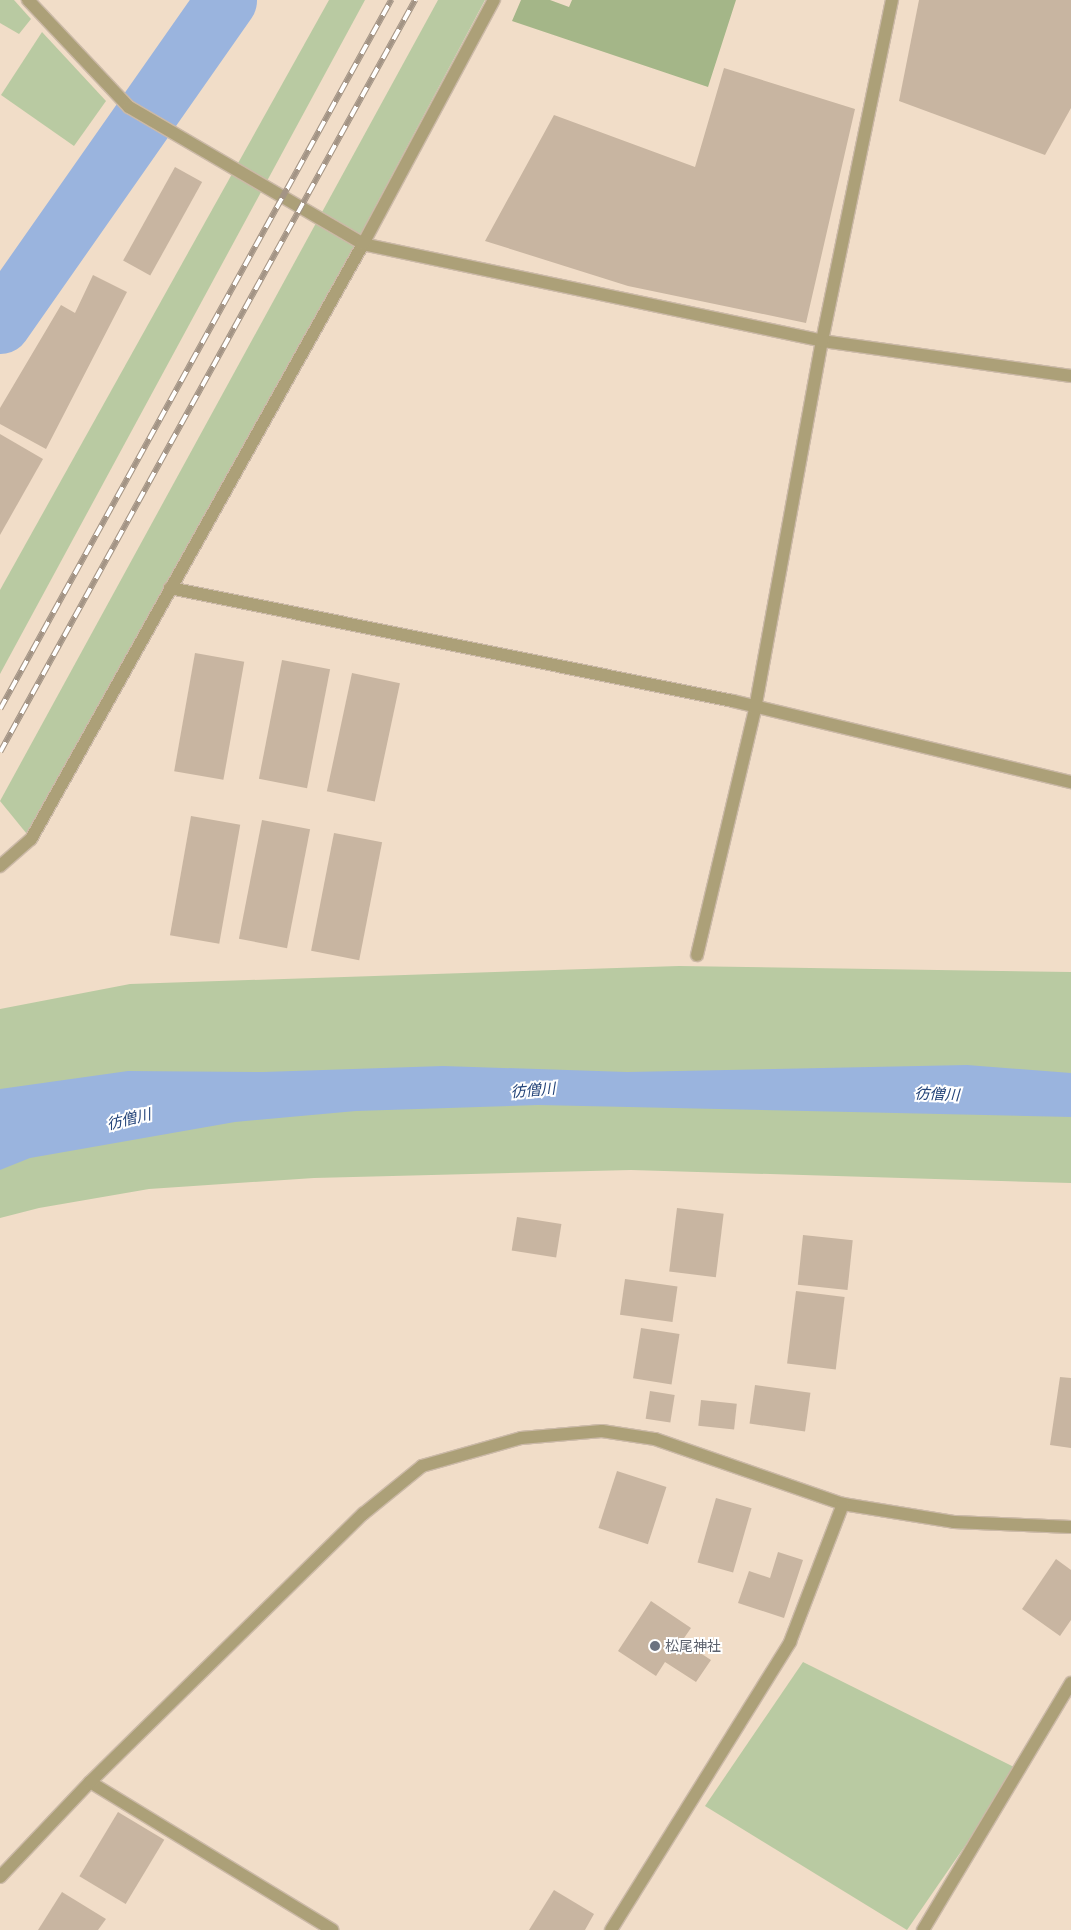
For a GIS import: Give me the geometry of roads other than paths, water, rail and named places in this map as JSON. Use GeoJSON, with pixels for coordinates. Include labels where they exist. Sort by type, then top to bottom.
{"type":"FeatureCollection","features":[{"type":"Feature","properties":{"kind":"street"},"geometry":{"type":"LineString","coordinates":[[28,0],[129,107],[363,244],[822,341],[1071,376]]}},
{"type":"Feature","properties":{"kind":"street"},"geometry":{"type":"LineString","coordinates":[[0,866],[31,839],[363,244],[494,0]]}},
{"type":"Feature","properties":{"kind":"street"},"geometry":{"type":"LineString","coordinates":[[697,955],[755,708],[822,341],[892,0]]}},
{"type":"Feature","properties":{"kind":"street"},"geometry":{"type":"LineString","coordinates":[[170,588],[733,702],[1071,782]]}},
{"type":"Feature","properties":{"kind":"street"},"geometry":{"type":"LineString","coordinates":[[0,1877],[90,1782],[363,1514],[422,1466],[521,1438],[602,1431],[655,1439],[843,1504],[954,1522],[1071,1527]]}},
{"type":"Feature","properties":{"kind":"street"},"geometry":{"type":"LineString","coordinates":[[611,1930],[790,1642],[843,1504]]}},
{"type":"Feature","properties":{"kind":"street"},"geometry":{"type":"LineString","coordinates":[[923,1930],[1071,1683]]}},
{"type":"Feature","properties":{"kind":"street"},"geometry":{"type":"LineString","coordinates":[[90,1782],[332,1930]]}},
{"type":"Feature","properties":{"kind":"water","name":"彷僧川"},"geometry":{"type":"Polygon","coordinates":[[[967,1065],[1071,1073],[1071,1117],[538,1105],[356,1111],[235,1122],[30,1158],[0,1170],[0,1089],[128,1071],[263,1072],[443,1066],[627,1072],[967,1065]]]}},
{"type":"Feature","properties":{"kind":"waterway"},"geometry":{"type":"LineString","coordinates":[[0,323],[226,0]]}},
{"type":"Feature","properties":{"kind":"railway"},"geometry":{"type":"LineString","coordinates":[[0,709],[391,0]]}},
{"type":"Feature","properties":{"kind":"railway"},"geometry":{"type":"LineString","coordinates":[[0,752],[415,0]]}},
{"type":"Feature","properties":{"kind":"place","name":"松尾神社"},"geometry":{"type":"Point","coordinates":[655,1646]}}]}
